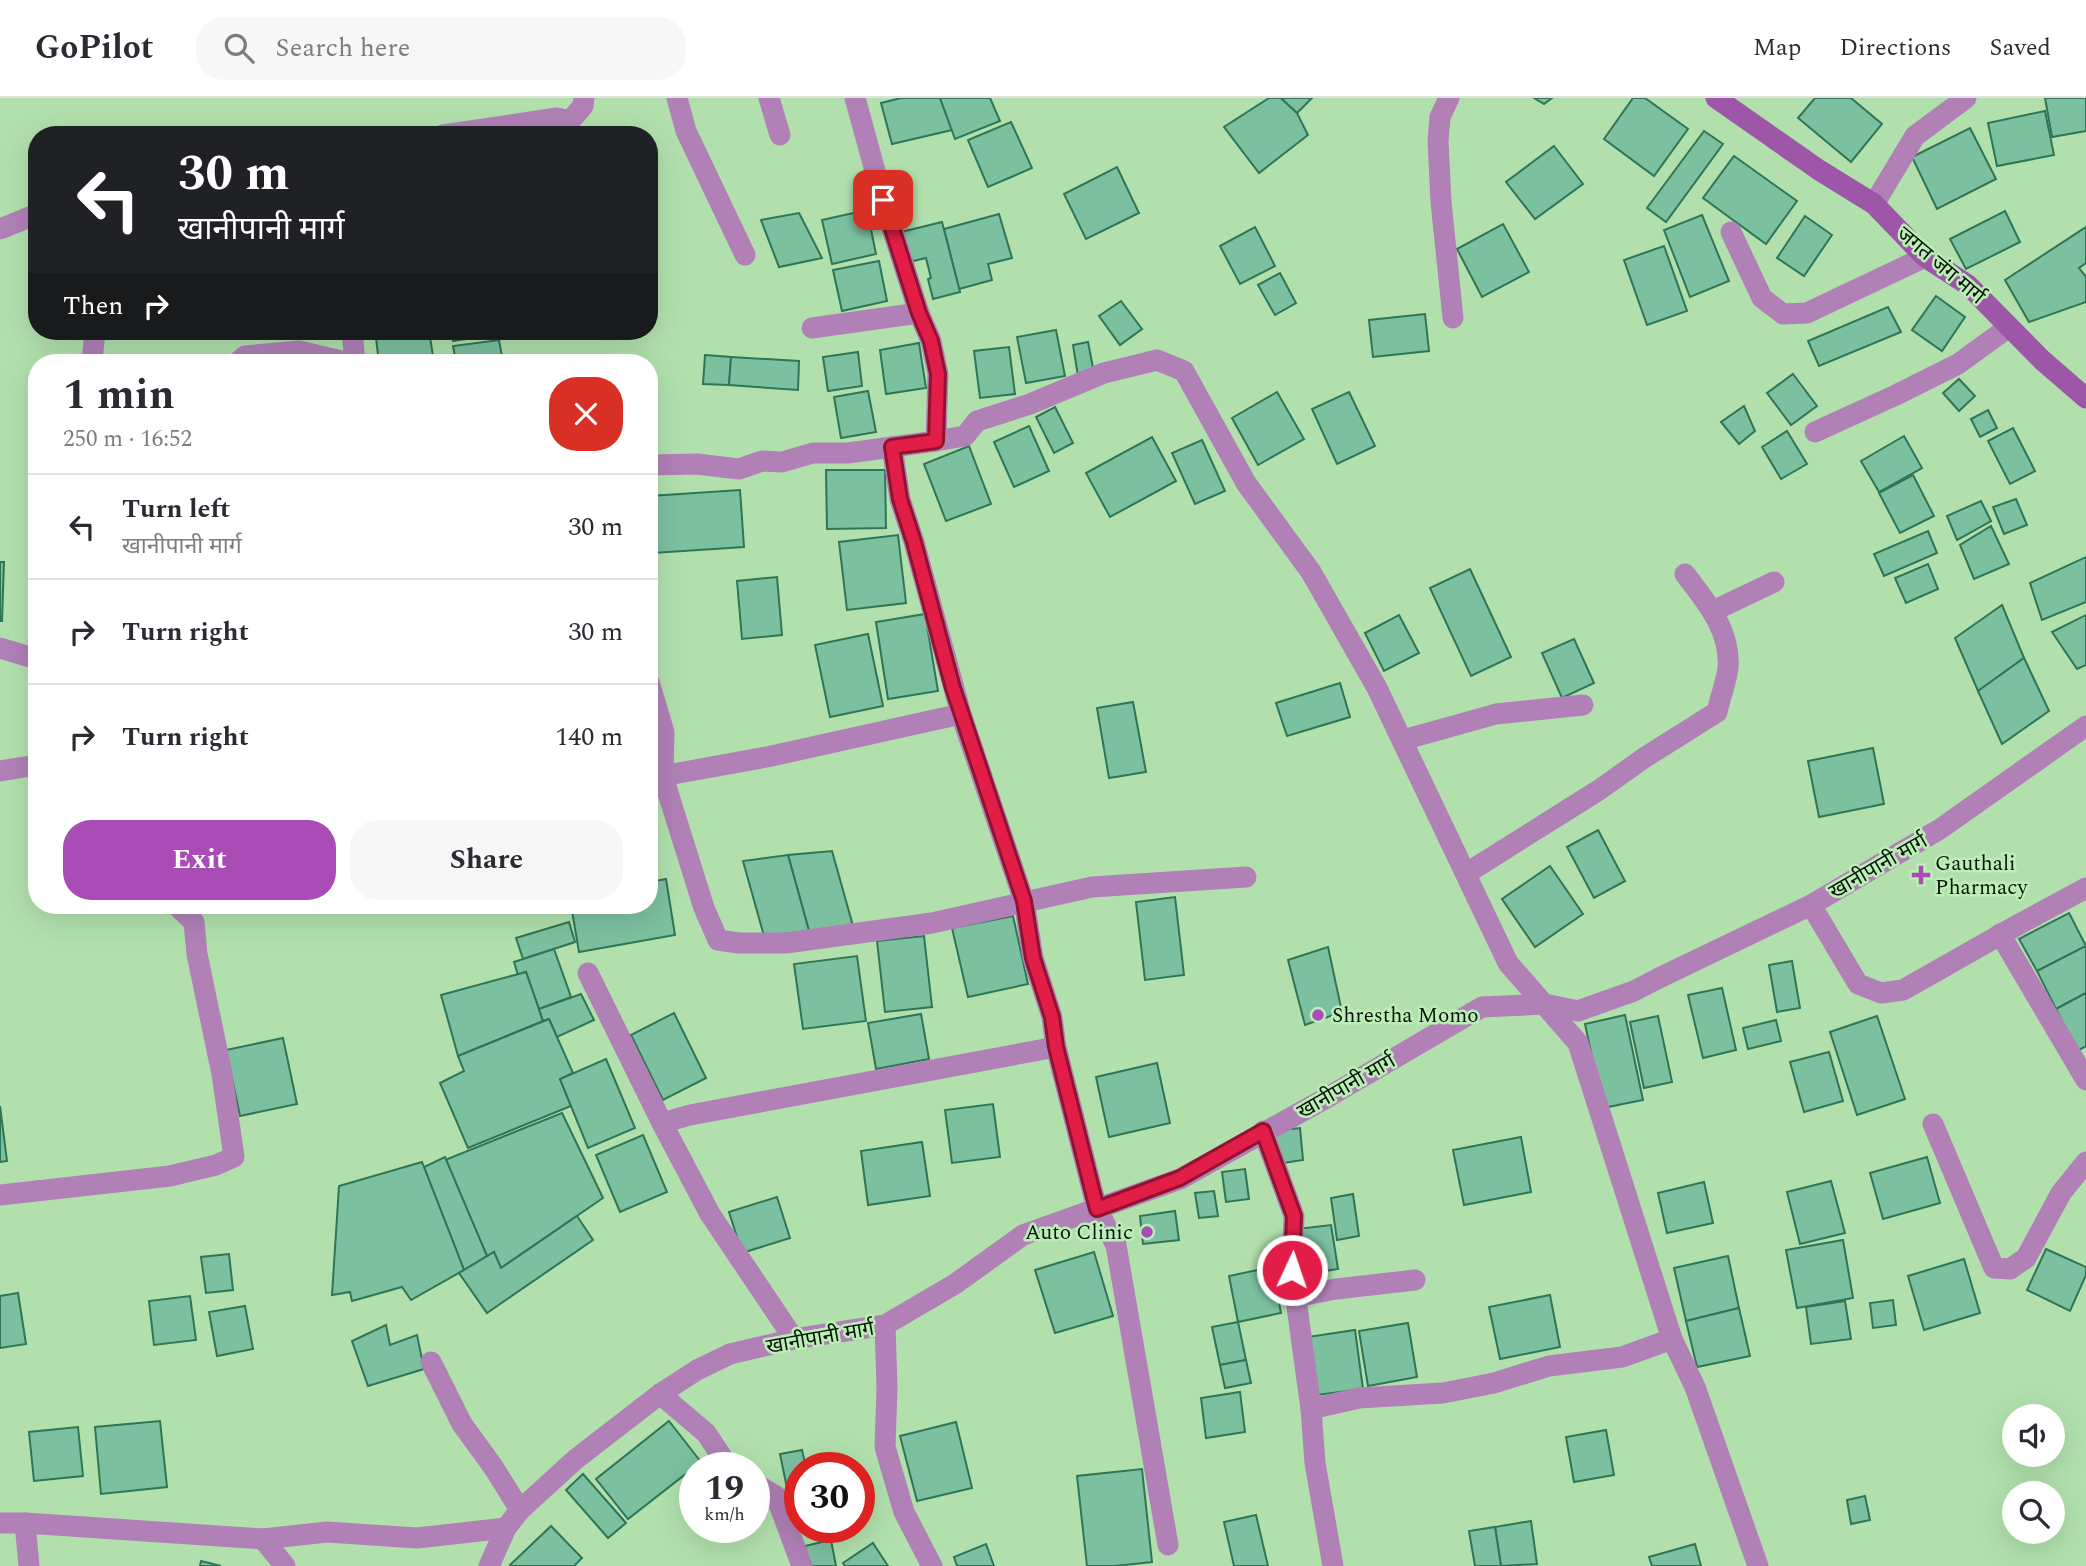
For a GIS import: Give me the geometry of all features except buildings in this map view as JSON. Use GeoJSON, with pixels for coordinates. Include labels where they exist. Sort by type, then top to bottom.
{"type":"FeatureCollection","features":[{"type":"Feature","properties":{"kind":"street"},"geometry":{"type":"LineString","coordinates":[[503,126],[557,118],[570,121],[583,106],[584,98]]}},
{"type":"Feature","properties":{"kind":"street"},"geometry":{"type":"LineString","coordinates":[[677,98],[686,131],[745,256]]}},
{"type":"Feature","properties":{"kind":"street"},"geometry":{"type":"LineString","coordinates":[[769,98],[780,135]]}},
{"type":"Feature","properties":{"kind":"street"},"geometry":{"type":"LineString","coordinates":[[855,98],[883,200],[919,313],[931,341],[938,374],[936,441]]}},
{"type":"Feature","properties":{"kind":"street"},"geometry":{"type":"LineString","coordinates":[[1449,98],[1440,117],[1438,141],[1441,202],[1453,318]]}},
{"type":"Feature","properties":{"kind":"street","name":"जगत जंग मार्ग"},"geometry":{"type":"LineString","coordinates":[[1716,98],[1819,170],[1874,204],[1925,257],[1968,285],[2042,360],[2086,398]]}},
{"type":"Feature","properties":{"kind":"street"},"geometry":{"type":"LineString","coordinates":[[1874,204],[1915,136],[1966,98]]}},
{"type":"Feature","properties":{"kind":"street"},"geometry":{"type":"LineString","coordinates":[[0,229],[28,218]]}},
{"type":"Feature","properties":{"kind":"street"},"geometry":{"type":"LineString","coordinates":[[1731,232],[1762,299],[1783,314],[1807,313],[1925,257]]}},
{"type":"Feature","properties":{"kind":"street"},"geometry":{"type":"LineString","coordinates":[[812,328],[919,313]]}},
{"type":"Feature","properties":{"kind":"street"},"geometry":{"type":"LineString","coordinates":[[1815,432],[1958,364],[2009,327]]}},
{"type":"Feature","properties":{"kind":"street"},"geometry":{"type":"LineString","coordinates":[[267,354],[299,351],[312,354]]}},
{"type":"Feature","properties":{"kind":"street"},"geometry":{"type":"LineString","coordinates":[[658,465],[697,464],[738,469],[762,461],[782,462],[813,453],[848,453],[965,436],[977,421],[1030,404],[1104,373],[1157,360],[1184,371],[1246,483],[1311,572],[1377,688],[1508,963],[1578,1043],[1672,1339],[1695,1387],[1758,1566]]}},
{"type":"Feature","properties":{"kind":"street"},"geometry":{"type":"LineString","coordinates":[[892,447],[900,499],[961,714],[1024,901],[1033,958],[1052,1017],[1056,1047],[1097,1209],[1116,1245],[1168,1545]]}},
{"type":"Feature","properties":{"kind":"street"},"geometry":{"type":"LineString","coordinates":[[1467,873],[1600,790],[1644,758],[1717,712],[1728,668],[1724,634],[1713,611],[1685,574]]}},
{"type":"Feature","properties":{"kind":"street"},"geometry":{"type":"LineString","coordinates":[[1713,611],[1774,582]]}},
{"type":"Feature","properties":{"kind":"street"},"geometry":{"type":"LineString","coordinates":[[0,648],[28,656]]}},
{"type":"Feature","properties":{"kind":"street"},"geometry":{"type":"LineString","coordinates":[[1402,740],[1496,714],[1583,705]]}},
{"type":"Feature","properties":{"kind":"street"},"geometry":{"type":"LineString","coordinates":[[658,714],[663,732],[658,765]]}},
{"type":"Feature","properties":{"kind":"street"},"geometry":{"type":"LineString","coordinates":[[658,778],[767,757],[961,714]]}},
{"type":"Feature","properties":{"kind":"street","name":"खानीपानी मार्ग"},"geometry":{"type":"LineString","coordinates":[[489,1566],[506,1528],[520,1510],[576,1459],[660,1394],[697,1370],[730,1354],[794,1339],[885,1325],[955,1284],[1023,1235],[1180,1178],[1328,1097],[1482,1007],[1545,1004],[1578,1011],[1634,991],[1811,905],[1940,829],[2086,726]]}},
{"type":"Feature","properties":{"kind":"street"},"geometry":{"type":"LineString","coordinates":[[0,771],[28,766]]}},
{"type":"Feature","properties":{"kind":"street"},"geometry":{"type":"LineString","coordinates":[[658,783],[718,940],[786,943],[932,923],[1092,887],[1246,877]]}},
{"type":"Feature","properties":{"kind":"street"},"geometry":{"type":"LineString","coordinates":[[1811,905],[1858,984],[1881,993],[1903,990],[2086,888]]}},
{"type":"Feature","properties":{"kind":"street"},"geometry":{"type":"LineString","coordinates":[[0,1195],[170,1176],[216,1165],[234,1157],[222,1074],[197,954],[194,922],[186,914]]}},
{"type":"Feature","properties":{"kind":"street"},"geometry":{"type":"LineString","coordinates":[[2000,934],[2086,1080]]}},
{"type":"Feature","properties":{"kind":"street"},"geometry":{"type":"LineString","coordinates":[[588,973],[710,1214],[794,1339]]}},
{"type":"Feature","properties":{"kind":"street"},"geometry":{"type":"LineString","coordinates":[[662,1123],[703,1112],[1056,1047]]}},
{"type":"Feature","properties":{"kind":"street"},"geometry":{"type":"LineString","coordinates":[[1933,1124],[1994,1268],[2010,1269],[2026,1258],[2061,1194],[2086,1162]]}},
{"type":"Feature","properties":{"kind":"street"},"geometry":{"type":"LineString","coordinates":[[1263,1131],[1294,1216],[1292,1270],[1295,1297],[1311,1409],[1315,1463],[1333,1566]]}},
{"type":"Feature","properties":{"kind":"street"},"geometry":{"type":"LineString","coordinates":[[1295,1297],[1336,1289],[1415,1280]]}},
{"type":"Feature","properties":{"kind":"street"},"geometry":{"type":"LineString","coordinates":[[885,1325],[885,1447],[904,1512],[932,1566]]}},
{"type":"Feature","properties":{"kind":"street"},"geometry":{"type":"LineString","coordinates":[[1311,1409],[1359,1398],[1443,1393],[1494,1383],[1549,1366],[1622,1357],[1672,1339]]}},
{"type":"Feature","properties":{"kind":"street"},"geometry":{"type":"LineString","coordinates":[[431,1362],[462,1424],[520,1510]]}},
{"type":"Feature","properties":{"kind":"street"},"geometry":{"type":"LineString","coordinates":[[660,1394],[706,1433],[719,1452]]}},
{"type":"Feature","properties":{"kind":"street"},"geometry":{"type":"LineString","coordinates":[[770,1492],[776,1496],[802,1566]]}},
{"type":"Feature","properties":{"kind":"street"},"geometry":{"type":"LineString","coordinates":[[0,1523],[264,1539],[327,1532],[417,1538],[506,1528]]}},
{"type":"Feature","properties":{"kind":"street"},"geometry":{"type":"LineString","coordinates":[[24,1523],[30,1566]]}},
{"type":"Feature","properties":{"kind":"street"},"geometry":{"type":"LineString","coordinates":[[264,1539],[285,1566]]}},
{"type":"Feature","properties":{"kind":"place","name":"Gauthali Pharmacy"},"geometry":{"type":"Point","coordinates":[1921,875]}},
{"type":"Feature","properties":{"kind":"place","name":"Shrestha Momo"},"geometry":{"type":"Point","coordinates":[1318,1015]}},
{"type":"Feature","properties":{"kind":"place","name":"Auto Clinic"},"geometry":{"type":"Point","coordinates":[1147,1232]}},
{"type":"Feature","properties":{"kind":"route"},"geometry":{"type":"LineString","coordinates":[[883,200],[919,313],[931,341],[938,374],[936,441],[892,447],[900,499],[961,714],[1024,901],[1033,958],[1052,1017],[1056,1047],[1097,1209],[1180,1178],[1263,1131],[1294,1216],[1292,1270]]}}]}
